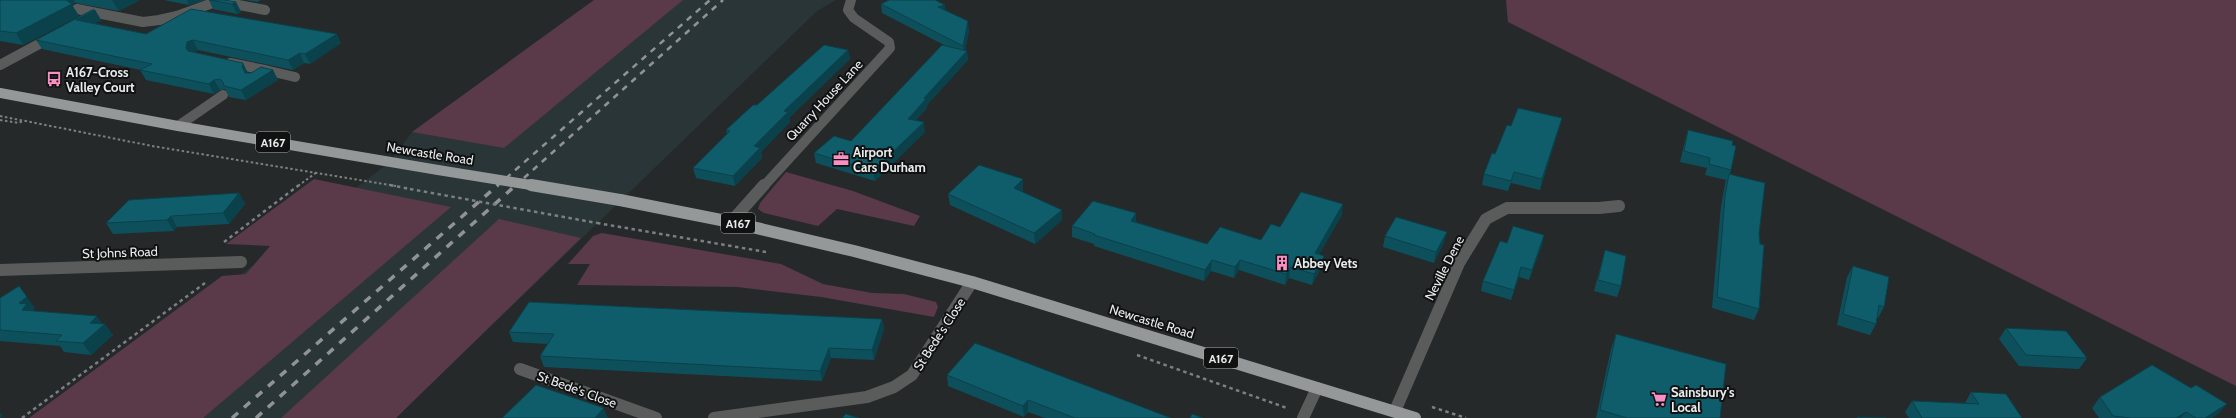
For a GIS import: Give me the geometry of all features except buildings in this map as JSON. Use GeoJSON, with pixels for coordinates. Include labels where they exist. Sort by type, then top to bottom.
{"type":"FeatureCollection","features":[{"type":"Feature","properties":{"kind":"highway","name":"Newcastle Road"},"geometry":{"type":"LineString","coordinates":[[0,93],[178,126],[620,200],[731,222],[854,250],[972,282],[1415,418]]}},
{"type":"Feature","properties":{"kind":"street","name":"Quarry House Lane"},"geometry":{"type":"LineString","coordinates":[[731,222],[890,48],[889,42],[854,18],[848,10],[851,0]]}},
{"type":"Feature","properties":{"kind":"street"},"geometry":{"type":"LineString","coordinates":[[77,9],[143,22],[177,16],[206,4],[218,1],[265,10]]}},
{"type":"Feature","properties":{"kind":"street"},"geometry":{"type":"LineString","coordinates":[[76,24],[97,13]]}},
{"type":"Feature","properties":{"kind":"street"},"geometry":{"type":"LineString","coordinates":[[0,65],[63,32]]}},
{"type":"Feature","properties":{"kind":"street"},"geometry":{"type":"LineString","coordinates":[[220,60],[295,77]]}},
{"type":"Feature","properties":{"kind":"street"},"geometry":{"type":"LineString","coordinates":[[253,77],[265,70]]}},
{"type":"Feature","properties":{"kind":"street"},"geometry":{"type":"LineString","coordinates":[[178,126],[223,96]]}},
{"type":"Feature","properties":{"kind":"street","name":"Neville Dene"},"geometry":{"type":"LineString","coordinates":[[1395,411],[1459,263],[1486,219],[1507,208],[1599,208],[1619,206]]}},
{"type":"Feature","properties":{"kind":"street","name":"St Johns Road"},"geometry":{"type":"LineString","coordinates":[[0,270],[240,262]]}},
{"type":"Feature","properties":{"kind":"street","name":"St Bede's Close"},"geometry":{"type":"LineString","coordinates":[[714,418],[867,397],[894,387],[912,375],[972,282]]}},
{"type":"Feature","properties":{"kind":"street","name":"St Bede's Close"},"geometry":{"type":"LineString","coordinates":[[520,369],[656,418]]}},
{"type":"Feature","properties":{"kind":"street"},"geometry":{"type":"LineString","coordinates":[[1304,416],[1316,388]]}},
{"type":"Feature","properties":{"kind":"path"},"geometry":{"type":"LineString","coordinates":[[0,116],[152,146],[317,172],[597,223],[767,252]]}},
{"type":"Feature","properties":{"kind":"path"},"geometry":{"type":"LineString","coordinates":[[0,120],[19,123],[24,120]]}},
{"type":"Feature","properties":{"kind":"path"},"geometry":{"type":"LineString","coordinates":[[22,418],[216,276],[206,263],[220,245],[317,172]]}},
{"type":"Feature","properties":{"kind":"path"},"geometry":{"type":"LineString","coordinates":[[1129,352],[1304,416]]}},
{"type":"Feature","properties":{"kind":"shaded area"},"geometry":{"type":"Polygon","coordinates":[[[594,0],[836,0],[817,11],[396,418],[51,418],[390,162],[412,132],[594,0]]]}},
{"type":"Feature","properties":{"kind":"shaded area"},"geometry":{"type":"Polygon","coordinates":[[[594,0],[683,0],[504,148],[412,132],[594,0]]]}},
{"type":"Feature","properties":{"kind":"shaded area"},"geometry":{"type":"Polygon","coordinates":[[[1506,0],[2236,0],[2236,386],[1508,22],[1506,0]]]}},
{"type":"Feature","properties":{"kind":"shaded area"},"geometry":{"type":"Polygon","coordinates":[[[786,172],[853,191],[920,216],[914,226],[837,209],[818,226],[764,213],[758,209],[760,203],[786,172]]]}},
{"type":"Feature","properties":{"kind":"shaded area"},"geometry":{"type":"Polygon","coordinates":[[[314,179],[451,207],[203,418],[29,418],[222,276],[246,274],[270,246],[226,244],[314,179]]]}},
{"type":"Feature","properties":{"kind":"shaded area"},"geometry":{"type":"Polygon","coordinates":[[[499,219],[581,238],[396,418],[281,418],[499,219]]]}},
{"type":"Feature","properties":{"kind":"shaded area"},"geometry":{"type":"Polygon","coordinates":[[[602,233],[781,264],[823,284],[872,293],[904,294],[936,302],[938,307],[934,317],[821,297],[737,287],[577,285],[590,264],[568,264],[593,236],[602,233]]]}},
{"type":"Feature","properties":{"kind":"railway"},"geometry":{"type":"LineString","coordinates":[[497,186],[710,0]]}},
{"type":"Feature","properties":{"kind":"railway"},"geometry":{"type":"LineString","coordinates":[[515,186],[723,0]]}},
{"type":"Feature","properties":{"kind":"railway"},"geometry":{"type":"LineString","coordinates":[[232,418],[498,185]]}},
{"type":"Feature","properties":{"kind":"railway"},"geometry":{"type":"LineString","coordinates":[[256,418],[516,185]]}},
{"type":"Feature","properties":{"kind":"place","name":"A167-Cross Valley Court"},"geometry":{"type":"Point","coordinates":[54,79]}},
{"type":"Feature","properties":{"kind":"place","name":"Airport Cars Durham"},"geometry":{"type":"Point","coordinates":[841,159]}},
{"type":"Feature","properties":{"kind":"place","name":"Abbey Vets"},"geometry":{"type":"Point","coordinates":[1282,263]}},
{"type":"Feature","properties":{"kind":"place","name":"Sainsbury's Local"},"geometry":{"type":"Point","coordinates":[1659,399]}}]}
